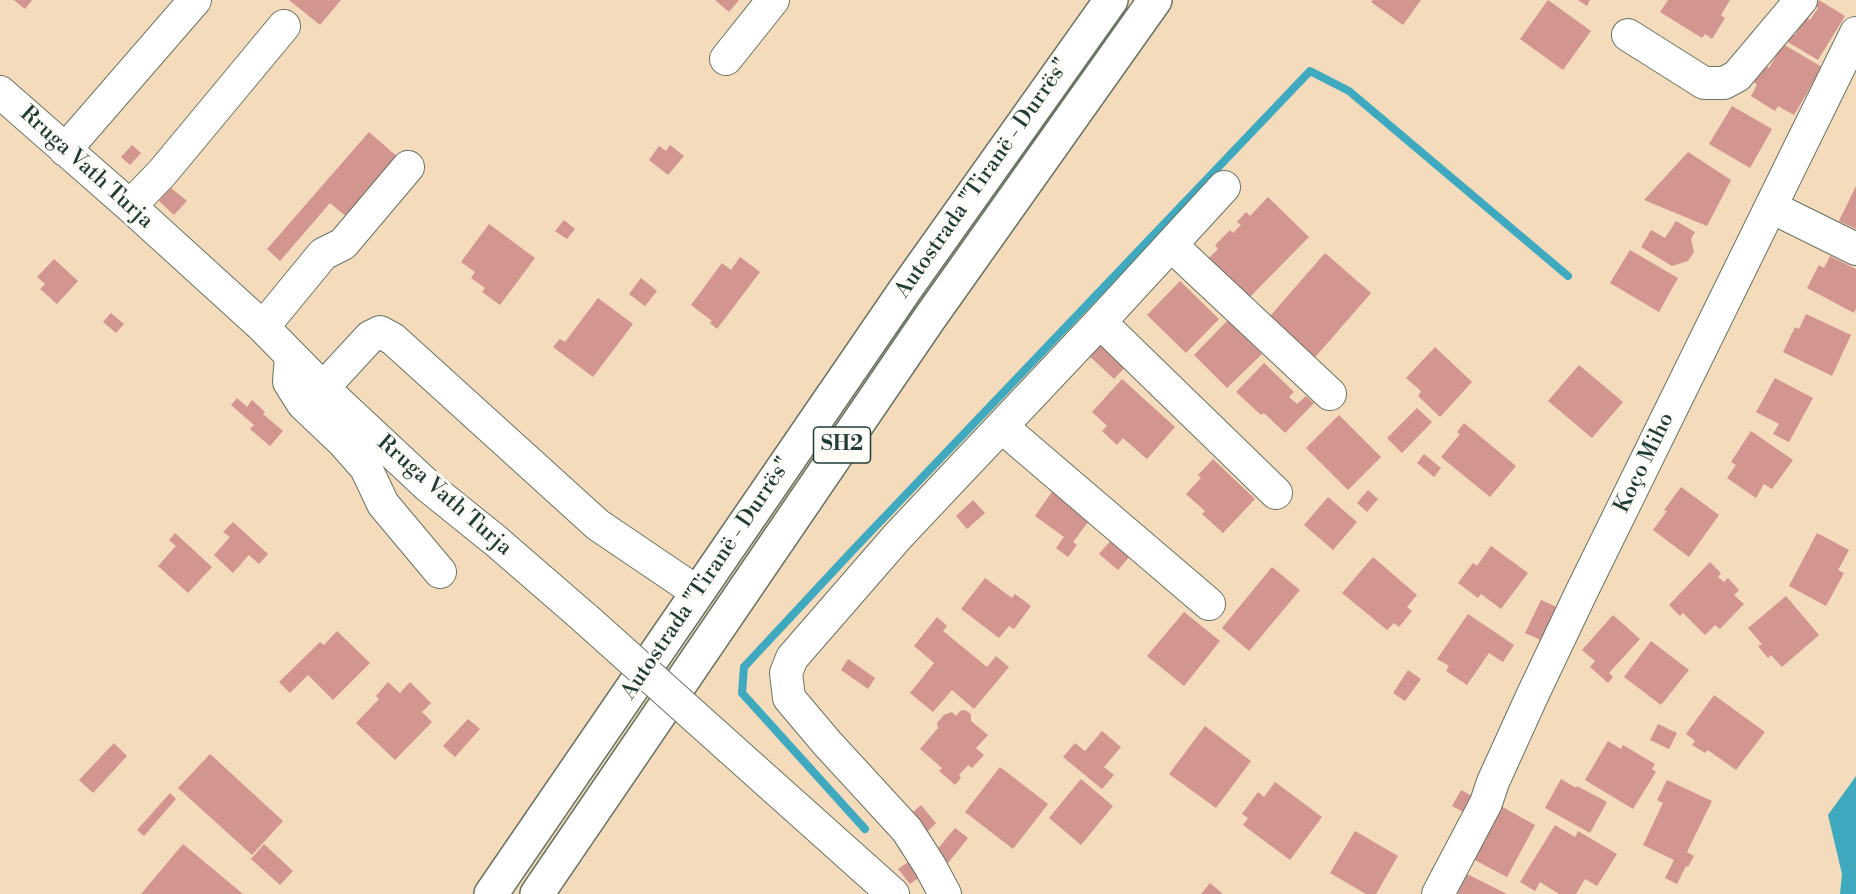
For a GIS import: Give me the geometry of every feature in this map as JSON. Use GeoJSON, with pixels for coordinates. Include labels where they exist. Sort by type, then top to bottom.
{"type":"FeatureCollection","features":[{"type":"Feature","properties":{"kind":"highway","name":"Autostrada \"Tiranë - Durrës\""},"geometry":{"type":"LineString","coordinates":[[491,894],[905,290],[1111,0]]}},
{"type":"Feature","properties":{"kind":"highway","name":"Autostrada \"Tiranë - Durrës\""},"geometry":{"type":"LineString","coordinates":[[537,894],[929,319],[1155,0]]}},
{"type":"Feature","properties":{"kind":"street"},"geometry":{"type":"LineString","coordinates":[[65,150],[195,0]]}},
{"type":"Feature","properties":{"kind":"street"},"geometry":{"type":"LineString","coordinates":[[726,59],[773,0]]}},
{"type":"Feature","properties":{"kind":"street"},"geometry":{"type":"LineString","coordinates":[[1628,35],[1704,83],[1724,83],[1737,76],[1801,0]]}},
{"type":"Feature","properties":{"kind":"street"},"geometry":{"type":"LineString","coordinates":[[130,206],[162,173],[284,26]]}},
{"type":"Feature","properties":{"kind":"street","name":"Koço Miho"},"geometry":{"type":"LineString","coordinates":[[1438,894],[1486,803],[1576,603],[1856,33]]}},
{"type":"Feature","properties":{"kind":"street","name":"Rruga Vath Turja"},"geometry":{"type":"LineString","coordinates":[[0,92],[263,327],[323,388],[429,487],[586,619],[894,894]]}},
{"type":"Feature","properties":{"kind":"street"},"geometry":{"type":"LineString","coordinates":[[263,327],[323,254],[343,244],[408,167]]}},
{"type":"Feature","properties":{"kind":"street"},"geometry":{"type":"LineString","coordinates":[[945,894],[907,830],[789,698],[786,673],[792,658],[898,536],[1224,187]]}},
{"type":"Feature","properties":{"kind":"street"},"geometry":{"type":"LineString","coordinates":[[1771,207],[1856,249]]}},
{"type":"Feature","properties":{"kind":"street"},"geometry":{"type":"LineString","coordinates":[[1171,245],[1330,394]]}},
{"type":"Feature","properties":{"kind":"street"},"geometry":{"type":"LineString","coordinates":[[1100,322],[1276,493]]}},
{"type":"Feature","properties":{"kind":"street"},"geometry":{"type":"LineString","coordinates":[[323,388],[370,337],[380,332],[393,339],[598,525],[697,592]]}},
{"type":"Feature","properties":{"kind":"street"},"geometry":{"type":"LineString","coordinates":[[291,356],[289,382],[303,404],[343,442],[366,468],[383,504],[440,572]]}},
{"type":"Feature","properties":{"kind":"street"},"geometry":{"type":"LineString","coordinates":[[1002,427],[1209,604]]}},
{"type":"Feature","properties":{"kind":"water"},"geometry":{"type":"Polygon","coordinates":[[[1856,776],[1856,894],[1840,894],[1842,874],[1828,815],[1856,776]]]}},
{"type":"Feature","properties":{"kind":"building"},"geometry":{"type":"Polygon","coordinates":[[[14,0],[32,0],[25,9],[14,0]]]}},
{"type":"Feature","properties":{"kind":"building"},"geometry":{"type":"Polygon","coordinates":[[[289,0],[341,0],[320,25],[289,0]]]}},
{"type":"Feature","properties":{"kind":"building"},"geometry":{"type":"Polygon","coordinates":[[[715,0],[739,0],[729,12],[715,0]]]}},
{"type":"Feature","properties":{"kind":"building"},"geometry":{"type":"Polygon","coordinates":[[[1373,0],[1421,0],[1403,25],[1371,2],[1373,0]]]}},
{"type":"Feature","properties":{"kind":"building"},"geometry":{"type":"Polygon","coordinates":[[[1548,0],[1591,31],[1563,70],[1520,39],[1548,0]]]}},
{"type":"Feature","properties":{"kind":"building"},"geometry":{"type":"Polygon","coordinates":[[[1578,0],[1590,0],[1587,6],[1578,0]]]}},
{"type":"Feature","properties":{"kind":"building"},"geometry":{"type":"Polygon","coordinates":[[[1668,0],[1730,0],[1721,15],[1725,18],[1712,39],[1705,34],[1702,38],[1660,12],[1668,0]]]}},
{"type":"Feature","properties":{"kind":"building"},"geometry":{"type":"Polygon","coordinates":[[[1819,0],[1845,16],[1818,60],[1786,41],[1791,33],[1795,35],[1806,17],[1810,20],[1818,8],[1816,7],[1819,0]]]}},
{"type":"Feature","properties":{"kind":"building"},"geometry":{"type":"Polygon","coordinates":[[[1783,44],[1822,67],[1794,115],[1778,106],[1775,111],[1751,96],[1757,85],[1754,82],[1764,65],[1769,68],[1783,44]]]}},
{"type":"Feature","properties":{"kind":"building"},"geometry":{"type":"Polygon","coordinates":[[[1732,106],[1772,129],[1750,168],[1709,144],[1732,106]]]}},
{"type":"Feature","properties":{"kind":"building"},"geometry":{"type":"Polygon","coordinates":[[[369,132],[400,159],[348,218],[330,203],[280,261],[267,249],[369,132]]]}},
{"type":"Feature","properties":{"kind":"building"},"geometry":{"type":"Polygon","coordinates":[[[132,145],[141,153],[130,165],[121,157],[132,145]]]}},
{"type":"Feature","properties":{"kind":"building"},"geometry":{"type":"Polygon","coordinates":[[[670,145],[684,156],[668,175],[649,160],[659,146],[666,151],[670,145]]]}},
{"type":"Feature","properties":{"kind":"building"},"geometry":{"type":"Polygon","coordinates":[[[1688,152],[1731,180],[1707,226],[1644,200],[1688,152]]]}},
{"type":"Feature","properties":{"kind":"building"},"geometry":{"type":"Polygon","coordinates":[[[1856,186],[1856,229],[1839,221],[1856,186]]]}},
{"type":"Feature","properties":{"kind":"building"},"geometry":{"type":"Polygon","coordinates":[[[171,188],[187,201],[174,215],[159,201],[171,188]]]}},
{"type":"Feature","properties":{"kind":"building"},"geometry":{"type":"Polygon","coordinates":[[[1268,197],[1309,237],[1245,302],[1204,263],[1218,249],[1215,245],[1230,230],[1233,233],[1241,225],[1237,222],[1246,212],[1250,216],[1268,197]]]}},
{"type":"Feature","properties":{"kind":"building"},"geometry":{"type":"Polygon","coordinates":[[[564,220],[575,229],[567,239],[555,231],[564,220]]]}},
{"type":"Feature","properties":{"kind":"building"},"geometry":{"type":"Polygon","coordinates":[[[1676,221],[1695,232],[1691,239],[1694,252],[1688,261],[1672,266],[1641,247],[1651,230],[1665,238],[1676,221]]]}},
{"type":"Feature","properties":{"kind":"building"},"geometry":{"type":"Polygon","coordinates":[[[489,224],[535,258],[500,305],[482,292],[485,288],[471,278],[475,272],[461,262],[489,224]]]}},
{"type":"Feature","properties":{"kind":"building"},"geometry":{"type":"Polygon","coordinates":[[[1630,250],[1678,278],[1659,312],[1610,283],[1630,250]]]}},
{"type":"Feature","properties":{"kind":"building"},"geometry":{"type":"Polygon","coordinates":[[[1325,253],[1371,293],[1311,362],[1265,322],[1325,253]]]}},
{"type":"Feature","properties":{"kind":"building"},"geometry":{"type":"Polygon","coordinates":[[[1830,256],[1856,269],[1856,309],[1854,313],[1807,288],[1819,265],[1824,268],[1830,256]]]}},
{"type":"Feature","properties":{"kind":"building"},"geometry":{"type":"Polygon","coordinates":[[[740,257],[760,272],[717,329],[710,323],[712,321],[691,305],[722,263],[731,270],[740,257]]]}},
{"type":"Feature","properties":{"kind":"building"},"geometry":{"type":"Polygon","coordinates":[[[54,259],[78,281],[57,304],[40,289],[45,284],[37,277],[54,259]]]}},
{"type":"Feature","properties":{"kind":"building"},"geometry":{"type":"Polygon","coordinates":[[[641,278],[657,291],[645,306],[629,294],[641,278]]]}},
{"type":"Feature","properties":{"kind":"building"},"geometry":{"type":"Polygon","coordinates":[[[1180,281],[1219,319],[1186,353],[1147,315],[1180,281]]]}},
{"type":"Feature","properties":{"kind":"building"},"geometry":{"type":"Polygon","coordinates":[[[598,298],[633,324],[593,377],[553,347],[560,339],[565,342],[598,298]]]}},
{"type":"Feature","properties":{"kind":"building"},"geometry":{"type":"Polygon","coordinates":[[[111,313],[124,324],[116,333],[103,322],[111,313]]]}},
{"type":"Feature","properties":{"kind":"building"},"geometry":{"type":"Polygon","coordinates":[[[1806,314],[1851,335],[1832,376],[1783,352],[1795,327],[1799,329],[1806,314]]]}},
{"type":"Feature","properties":{"kind":"building"},"geometry":{"type":"Polygon","coordinates":[[[1228,320],[1262,354],[1227,388],[1194,355],[1228,320]]]}},
{"type":"Feature","properties":{"kind":"building"},"geometry":{"type":"Polygon","coordinates":[[[1107,339],[1130,362],[1114,379],[1084,351],[1107,339]]]}},
{"type":"Feature","properties":{"kind":"building"},"geometry":{"type":"Polygon","coordinates":[[[1435,347],[1472,382],[1440,417],[1418,396],[1421,391],[1406,378],[1435,347]]]}},
{"type":"Feature","properties":{"kind":"building"},"geometry":{"type":"Polygon","coordinates":[[[1264,363],[1294,392],[1289,397],[1297,404],[1306,396],[1314,403],[1285,433],[1264,413],[1261,415],[1236,392],[1264,363]]]}},
{"type":"Feature","properties":{"kind":"building"},"geometry":{"type":"Polygon","coordinates":[[[1579,365],[1623,402],[1592,438],[1548,401],[1579,365]]]}},
{"type":"Feature","properties":{"kind":"building"},"geometry":{"type":"Polygon","coordinates":[[[1775,378],[1813,398],[1789,442],[1773,434],[1779,424],[1756,412],[1775,378]]]}},
{"type":"Feature","properties":{"kind":"building"},"geometry":{"type":"Polygon","coordinates":[[[1122,379],[1175,427],[1147,459],[1123,438],[1117,445],[1102,431],[1107,426],[1092,412],[1122,379]]]}},
{"type":"Feature","properties":{"kind":"building"},"geometry":{"type":"Polygon","coordinates":[[[237,398],[247,407],[252,400],[265,412],[263,414],[283,431],[270,446],[250,429],[254,425],[231,405],[237,398]]]}},
{"type":"Feature","properties":{"kind":"building"},"geometry":{"type":"Polygon","coordinates":[[[1417,408],[1432,422],[1402,453],[1387,438],[1417,408]]]}},
{"type":"Feature","properties":{"kind":"building"},"geometry":{"type":"Polygon","coordinates":[[[1339,415],[1381,457],[1348,490],[1306,448],[1339,415]]]}},
{"type":"Feature","properties":{"kind":"building"},"geometry":{"type":"Polygon","coordinates":[[[1464,423],[1516,466],[1490,497],[1441,457],[1460,434],[1457,432],[1464,423]]]}},
{"type":"Feature","properties":{"kind":"building"},"geometry":{"type":"Polygon","coordinates":[[[1751,431],[1793,460],[1772,489],[1764,484],[1756,498],[1727,478],[1736,465],[1731,462],[1751,431]]]}},
{"type":"Feature","properties":{"kind":"building"},"geometry":{"type":"Polygon","coordinates":[[[1424,454],[1441,468],[1434,477],[1417,463],[1424,454]]]}},
{"type":"Feature","properties":{"kind":"building"},"geometry":{"type":"Polygon","coordinates":[[[1213,459],[1255,499],[1223,533],[1202,514],[1205,511],[1186,494],[1201,478],[1198,475],[1213,459]]]}},
{"type":"Feature","properties":{"kind":"building"},"geometry":{"type":"Polygon","coordinates":[[[1681,487],[1719,515],[1689,557],[1653,530],[1681,487]]]}},
{"type":"Feature","properties":{"kind":"building"},"geometry":{"type":"Polygon","coordinates":[[[1054,489],[1092,517],[1073,542],[1077,545],[1068,557],[1056,548],[1064,537],[1035,516],[1054,489]]]}},
{"type":"Feature","properties":{"kind":"building"},"geometry":{"type":"Polygon","coordinates":[[[1368,490],[1378,499],[1367,512],[1357,503],[1368,490]]]}},
{"type":"Feature","properties":{"kind":"building"},"geometry":{"type":"Polygon","coordinates":[[[1328,497],[1357,522],[1333,550],[1304,525],[1328,497]]]}},
{"type":"Feature","properties":{"kind":"building"},"geometry":{"type":"Polygon","coordinates":[[[973,500],[985,513],[967,529],[956,516],[973,500]]]}},
{"type":"Feature","properties":{"kind":"building"},"geometry":{"type":"Polygon","coordinates":[[[233,522],[268,554],[259,564],[249,555],[233,573],[214,555],[230,537],[223,532],[233,522]]]}},
{"type":"Feature","properties":{"kind":"building"},"geometry":{"type":"Polygon","coordinates":[[[175,533],[212,567],[188,593],[158,566],[176,546],[169,540],[175,533]]]}},
{"type":"Feature","properties":{"kind":"building"},"geometry":{"type":"Polygon","coordinates":[[[1817,533],[1849,550],[1838,570],[1844,573],[1826,606],[1789,586],[1817,533]]]}},
{"type":"Feature","properties":{"kind":"building"},"geometry":{"type":"Polygon","coordinates":[[[1112,539],[1131,555],[1118,570],[1099,554],[1112,539]]]}},
{"type":"Feature","properties":{"kind":"building"},"geometry":{"type":"Polygon","coordinates":[[[1491,546],[1528,573],[1501,609],[1481,594],[1478,598],[1458,583],[1473,563],[1477,566],[1491,546]]]}},
{"type":"Feature","properties":{"kind":"building"},"geometry":{"type":"Polygon","coordinates":[[[1373,557],[1417,595],[1407,607],[1412,611],[1399,627],[1394,623],[1387,630],[1342,593],[1373,557]]]}},
{"type":"Feature","properties":{"kind":"building"},"geometry":{"type":"Polygon","coordinates":[[[1710,562],[1721,573],[1718,577],[1724,582],[1728,578],[1739,590],[1734,595],[1744,604],[1720,629],[1715,625],[1705,635],[1683,613],[1680,616],[1669,605],[1710,562]]]}},
{"type":"Feature","properties":{"kind":"building"},"geometry":{"type":"Polygon","coordinates":[[[1272,567],[1300,590],[1249,651],[1222,628],[1272,567]]]}},
{"type":"Feature","properties":{"kind":"building"},"geometry":{"type":"Polygon","coordinates":[[[985,578],[1012,598],[1015,594],[1031,606],[1014,629],[1009,626],[999,638],[961,609],[985,578]]]}},
{"type":"Feature","properties":{"kind":"building"},"geometry":{"type":"Polygon","coordinates":[[[1786,596],[1819,635],[1782,667],[1771,655],[1768,658],[1758,646],[1762,644],[1748,628],[1786,596]]]}},
{"type":"Feature","properties":{"kind":"building"},"geometry":{"type":"Polygon","coordinates":[[[1541,600],[1561,609],[1545,642],[1525,633],[1541,600]]]}},
{"type":"Feature","properties":{"kind":"building"},"geometry":{"type":"Polygon","coordinates":[[[1184,612],[1220,641],[1184,686],[1147,656],[1184,612]]]}},
{"type":"Feature","properties":{"kind":"building"},"geometry":{"type":"Polygon","coordinates":[[[1468,614],[1514,645],[1503,662],[1489,653],[1467,685],[1446,671],[1449,666],[1437,659],[1468,614]]]}},
{"type":"Feature","properties":{"kind":"building"},"geometry":{"type":"Polygon","coordinates":[[[1613,615],[1640,639],[1609,673],[1613,677],[1608,683],[1590,667],[1595,661],[1582,650],[1613,615]]]}},
{"type":"Feature","properties":{"kind":"building"},"geometry":{"type":"Polygon","coordinates":[[[937,617],[947,626],[943,631],[987,667],[996,656],[1009,667],[974,709],[952,690],[933,712],[910,693],[934,663],[914,646],[937,617]]]}},
{"type":"Feature","properties":{"kind":"building"},"geometry":{"type":"Polygon","coordinates":[[[337,631],[370,663],[333,700],[308,675],[290,693],[279,682],[320,642],[324,645],[337,631]]]}},
{"type":"Feature","properties":{"kind":"building"},"geometry":{"type":"Polygon","coordinates":[[[1651,641],[1689,670],[1661,705],[1624,677],[1651,641]]]}},
{"type":"Feature","properties":{"kind":"building"},"geometry":{"type":"Polygon","coordinates":[[[848,659],[875,678],[868,689],[841,670],[848,659]]]}},
{"type":"Feature","properties":{"kind":"building"},"geometry":{"type":"Polygon","coordinates":[[[1408,670],[1421,679],[1405,701],[1393,693],[1408,670]]]}},
{"type":"Feature","properties":{"kind":"building"},"geometry":{"type":"Polygon","coordinates":[[[388,682],[400,693],[410,682],[431,703],[422,712],[432,722],[395,760],[356,723],[379,699],[376,696],[388,682]]]}},
{"type":"Feature","properties":{"kind":"building"},"geometry":{"type":"Polygon","coordinates":[[[1714,695],[1765,732],[1736,770],[1708,750],[1705,753],[1692,745],[1695,741],[1686,734],[1714,695]]]}},
{"type":"Feature","properties":{"kind":"building"},"geometry":{"type":"Polygon","coordinates":[[[965,710],[971,714],[971,721],[988,735],[976,748],[984,755],[972,768],[968,765],[959,775],[961,778],[955,785],[939,771],[942,768],[920,749],[938,728],[937,723],[944,715],[952,712],[956,716],[960,711],[965,710]]]}},
{"type":"Feature","properties":{"kind":"building"},"geometry":{"type":"Polygon","coordinates":[[[468,719],[480,729],[455,757],[443,746],[468,719]]]}},
{"type":"Feature","properties":{"kind":"building"},"geometry":{"type":"Polygon","coordinates":[[[1658,724],[1677,733],[1669,749],[1650,740],[1658,724]]]}},
{"type":"Feature","properties":{"kind":"building"},"geometry":{"type":"Polygon","coordinates":[[[1205,726],[1251,761],[1216,808],[1169,774],[1205,726]]]}},
{"type":"Feature","properties":{"kind":"building"},"geometry":{"type":"Polygon","coordinates":[[[1102,731],[1121,747],[1104,767],[1114,775],[1102,789],[1063,757],[1075,743],[1085,751],[1102,731]]]}},
{"type":"Feature","properties":{"kind":"building"},"geometry":{"type":"Polygon","coordinates":[[[1608,741],[1621,749],[1623,745],[1655,764],[1652,769],[1656,772],[1633,809],[1585,780],[1608,741]]]}},
{"type":"Feature","properties":{"kind":"building"},"geometry":{"type":"Polygon","coordinates":[[[114,743],[127,756],[93,793],[79,780],[114,743]]]}},
{"type":"Feature","properties":{"kind":"building"},"geometry":{"type":"Polygon","coordinates":[[[210,754],[283,821],[252,855],[178,788],[210,754]]]}},
{"type":"Feature","properties":{"kind":"building"},"geometry":{"type":"Polygon","coordinates":[[[1000,767],[1048,804],[1013,849],[965,812],[1000,767]]]}},
{"type":"Feature","properties":{"kind":"building"},"geometry":{"type":"Polygon","coordinates":[[[1081,779],[1113,806],[1081,845],[1049,818],[1081,779]]]}},
{"type":"Feature","properties":{"kind":"building"},"geometry":{"type":"Polygon","coordinates":[[[1561,779],[1607,802],[1590,833],[1545,808],[1561,779]]]}},
{"type":"Feature","properties":{"kind":"building"},"geometry":{"type":"Polygon","coordinates":[[[1667,780],[1712,801],[1687,852],[1694,856],[1677,884],[1665,878],[1674,860],[1643,845],[1663,803],[1657,800],[1667,780]]]}},
{"type":"Feature","properties":{"kind":"building"},"geometry":{"type":"Polygon","coordinates":[[[1275,782],[1322,817],[1290,860],[1243,825],[1248,818],[1242,814],[1258,792],[1264,797],[1275,782]]]}},
{"type":"Feature","properties":{"kind":"building"},"geometry":{"type":"Polygon","coordinates":[[[1461,790],[1472,796],[1463,812],[1452,806],[1461,790]]]}},
{"type":"Feature","properties":{"kind":"building"},"geometry":{"type":"Polygon","coordinates":[[[170,793],[176,799],[144,836],[137,830],[170,793]]]}},
{"type":"Feature","properties":{"kind":"building"},"geometry":{"type":"Polygon","coordinates":[[[1497,804],[1535,825],[1507,877],[1469,857],[1497,804]]]}},
{"type":"Feature","properties":{"kind":"building"},"geometry":{"type":"Polygon","coordinates":[[[921,805],[936,823],[927,832],[911,814],[921,805]]]}},
{"type":"Feature","properties":{"kind":"building"},"geometry":{"type":"Polygon","coordinates":[[[1555,825],[1575,837],[1578,831],[1617,854],[1597,886],[1585,879],[1576,894],[1559,894],[1540,882],[1535,891],[1520,882],[1555,825]]]}},
{"type":"Feature","properties":{"kind":"building"},"geometry":{"type":"Polygon","coordinates":[[[955,828],[968,838],[948,863],[935,852],[955,828]]]}},
{"type":"Feature","properties":{"kind":"building"},"geometry":{"type":"Polygon","coordinates":[[[1355,831],[1398,856],[1376,894],[1366,894],[1330,873],[1355,831]]]}},
{"type":"Feature","properties":{"kind":"building"},"geometry":{"type":"Polygon","coordinates":[[[183,844],[243,894],[141,894],[183,844]]]}},
{"type":"Feature","properties":{"kind":"building"},"geometry":{"type":"Polygon","coordinates":[[[264,844],[293,871],[280,885],[251,859],[264,844]]]}},
{"type":"Feature","properties":{"kind":"building"},"geometry":{"type":"Polygon","coordinates":[[[908,862],[920,877],[910,884],[898,869],[908,862]]]}},
{"type":"Feature","properties":{"kind":"building"},"geometry":{"type":"Polygon","coordinates":[[[1467,874],[1507,894],[1457,894],[1467,874]]]}},
{"type":"Feature","properties":{"kind":"building"},"geometry":{"type":"Polygon","coordinates":[[[1210,883],[1223,894],[1201,894],[1210,883]]]}},
{"type":"Feature","properties":{"kind":"waterway"},"geometry":{"type":"LineString","coordinates":[[865,829],[742,693],[744,667],[1310,71],[1349,91],[1568,276]]}}]}
